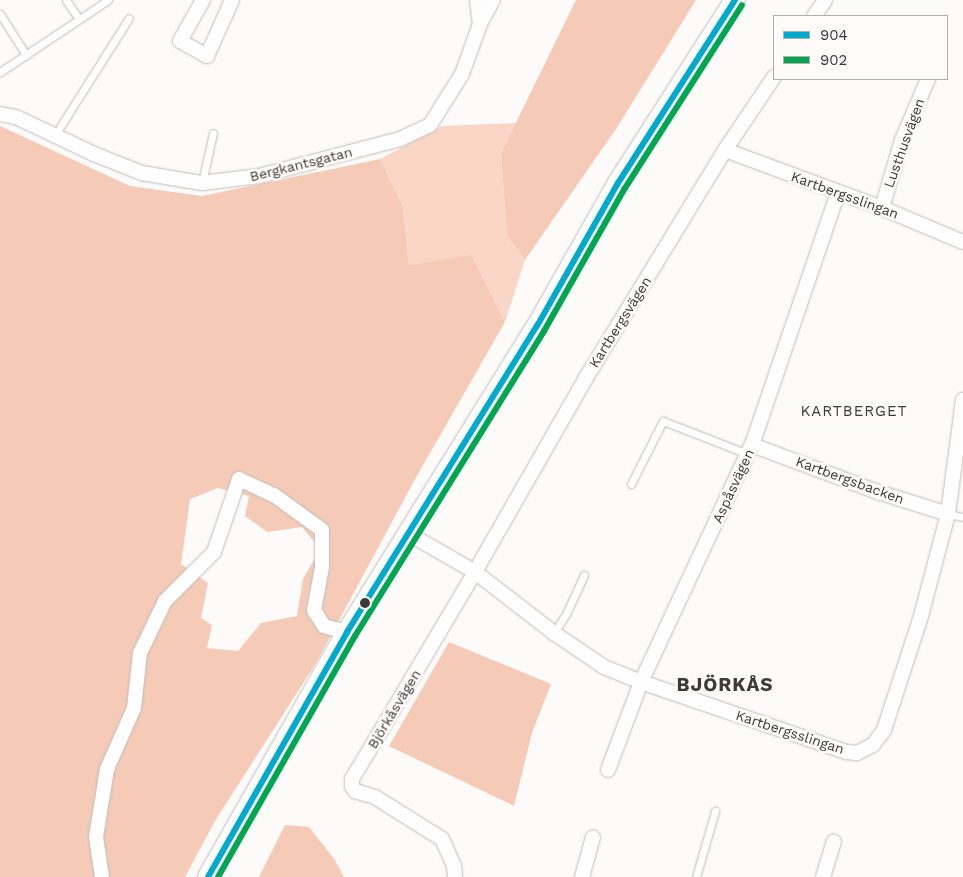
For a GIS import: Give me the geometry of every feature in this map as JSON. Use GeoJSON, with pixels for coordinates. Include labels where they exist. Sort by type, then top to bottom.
{"type":"FeatureCollection","features":[{"type":"Feature","properties":{"kind":"main road"},"geometry":{"type":"LineString","coordinates":[[208,877],[347,632],[536,326],[618,183],[735,0]]}},
{"type":"Feature","properties":{"kind":"street"},"geometry":{"type":"LineString","coordinates":[[203,0],[180,41],[207,56],[232,0]]}},
{"type":"Feature","properties":{"kind":"street"},"geometry":{"type":"LineString","coordinates":[[477,0],[480,24]]}},
{"type":"Feature","properties":{"kind":"street"},"geometry":{"type":"LineString","coordinates":[[480,24],[493,0]]}},
{"type":"Feature","properties":{"kind":"street"},"geometry":{"type":"LineString","coordinates":[[815,15],[825,0]]}},
{"type":"Feature","properties":{"kind":"street","name":"Bergkantsgatan"},"geometry":{"type":"LineString","coordinates":[[0,114],[16,117],[142,173],[202,183],[268,174],[400,139],[430,125],[462,74],[480,24]]}},
{"type":"Feature","properties":{"kind":"street","name":"Kartbergsvägen"},"geometry":{"type":"LineString","coordinates":[[475,572],[581,386],[726,150],[773,79]]}},
{"type":"Feature","properties":{"kind":"street","name":"Lusthusvägen"},"geometry":{"type":"LineString","coordinates":[[882,208],[902,140],[928,80]]}},
{"type":"Feature","properties":{"kind":"street","name":"Kartbergsslingan"},"geometry":{"type":"LineString","coordinates":[[726,150],[882,208],[963,242]]}},
{"type":"Feature","properties":{"kind":"street","name":"Aspåsvägen"},"geometry":{"type":"LineString","coordinates":[[608,770],[641,682],[750,450],[838,193]]}},
{"type":"Feature","properties":{"kind":"street","name":"Kartbergsslingan"},"geometry":{"type":"LineString","coordinates":[[475,572],[554,633],[604,667],[641,682],[848,752],[857,753],[873,745],[884,730],[903,673],[948,514],[963,400]]}},
{"type":"Feature","properties":{"kind":"street","name":"Kartbergsbacken"},"geometry":{"type":"LineString","coordinates":[[750,450],[948,514]]}},
{"type":"Feature","properties":{"kind":"street"},"geometry":{"type":"LineString","coordinates":[[102,877],[96,837],[105,779],[107,770],[134,708],[140,653],[165,601],[214,552],[239,479],[274,495],[322,530],[322,567],[314,610],[324,626],[347,632]]}},
{"type":"Feature","properties":{"kind":"street"},"geometry":{"type":"LineString","coordinates":[[409,534],[475,572]]}},
{"type":"Feature","properties":{"kind":"street","name":"Björkåsvägen"},"geometry":{"type":"LineString","coordinates":[[456,877],[454,866],[442,839],[375,797],[355,791],[352,786],[352,779],[475,572]]}},
{"type":"Feature","properties":{"kind":"street"},"geometry":{"type":"LineString","coordinates":[[582,877],[593,837]]}},
{"type":"Feature","properties":{"kind":"street"},"geometry":{"type":"LineString","coordinates":[[823,877],[834,842]]}},
{"type":"Feature","properties":{"kind":"lane"},"geometry":{"type":"LineString","coordinates":[[66,0],[79,19]]}},
{"type":"Feature","properties":{"kind":"lane"},"geometry":{"type":"LineString","coordinates":[[0,72],[108,0]]}},
{"type":"Feature","properties":{"kind":"lane"},"geometry":{"type":"LineString","coordinates":[[0,14],[26,55]]}},
{"type":"Feature","properties":{"kind":"lane"},"geometry":{"type":"LineString","coordinates":[[54,135],[129,18]]}},
{"type":"Feature","properties":{"kind":"lane"},"geometry":{"type":"LineString","coordinates":[[202,183],[213,133]]}},
{"type":"Feature","properties":{"kind":"lane"},"geometry":{"type":"LineString","coordinates":[[631,484],[663,421],[750,450]]}},
{"type":"Feature","properties":{"kind":"lane"},"geometry":{"type":"LineString","coordinates":[[948,514],[963,517]]}},
{"type":"Feature","properties":{"kind":"lane"},"geometry":{"type":"LineString","coordinates":[[554,633],[566,614],[584,576]]}},
{"type":"Feature","properties":{"kind":"lane"},"geometry":{"type":"LineString","coordinates":[[696,877],[715,811]]}},
{"type":"Feature","properties":{"kind":"shaded area"},"geometry":{"type":"Polygon","coordinates":[[[576,0],[696,0],[616,129],[525,260],[507,236],[501,153],[576,0]]]}},
{"type":"Feature","properties":{"kind":"shaded area"},"geometry":{"type":"Polygon","coordinates":[[[516,123],[501,153],[507,236],[525,260],[505,322],[471,256],[409,265],[403,207],[380,159],[442,126],[516,123]]]}},
{"type":"Feature","properties":{"kind":"shaded area"},"geometry":{"type":"Polygon","coordinates":[[[0,126],[130,186],[202,196],[380,159],[403,207],[409,265],[471,255],[505,322],[414,481],[316,663],[215,821],[185,877],[0,877],[0,126]],[[218,488],[190,499],[181,564],[208,583],[201,618],[212,625],[207,648],[238,651],[261,623],[297,616],[303,579],[320,549],[302,527],[267,532],[245,516],[249,496],[218,488]]]}},
{"type":"Feature","properties":{"kind":"shaded area"},"geometry":{"type":"Polygon","coordinates":[[[449,642],[551,684],[532,733],[514,806],[389,746],[449,642]]]}},
{"type":"Feature","properties":{"kind":"shaded area"},"geometry":{"type":"Polygon","coordinates":[[[285,825],[309,827],[335,860],[344,877],[259,877],[285,825]]]}},
{"type":"Feature","properties":{"kind":"transit line","name":"904"},"geometry":{"type":"LineString","coordinates":[[208,877],[347,632],[537,326],[618,183],[735,0]]}},
{"type":"Feature","properties":{"kind":"transit line","name":"902"},"geometry":{"type":"LineString","coordinates":[[218,877],[355,636],[544,331],[625,188],[742,5]]}},
{"type":"Feature","properties":{"kind":"district","name":"KARTBERGET"},"geometry":{"type":"Point","coordinates":[854,412]}},
{"type":"Feature","properties":{"kind":"district","name":"BJÖRKÅS"},"geometry":{"type":"Point","coordinates":[725,685]}}]}
